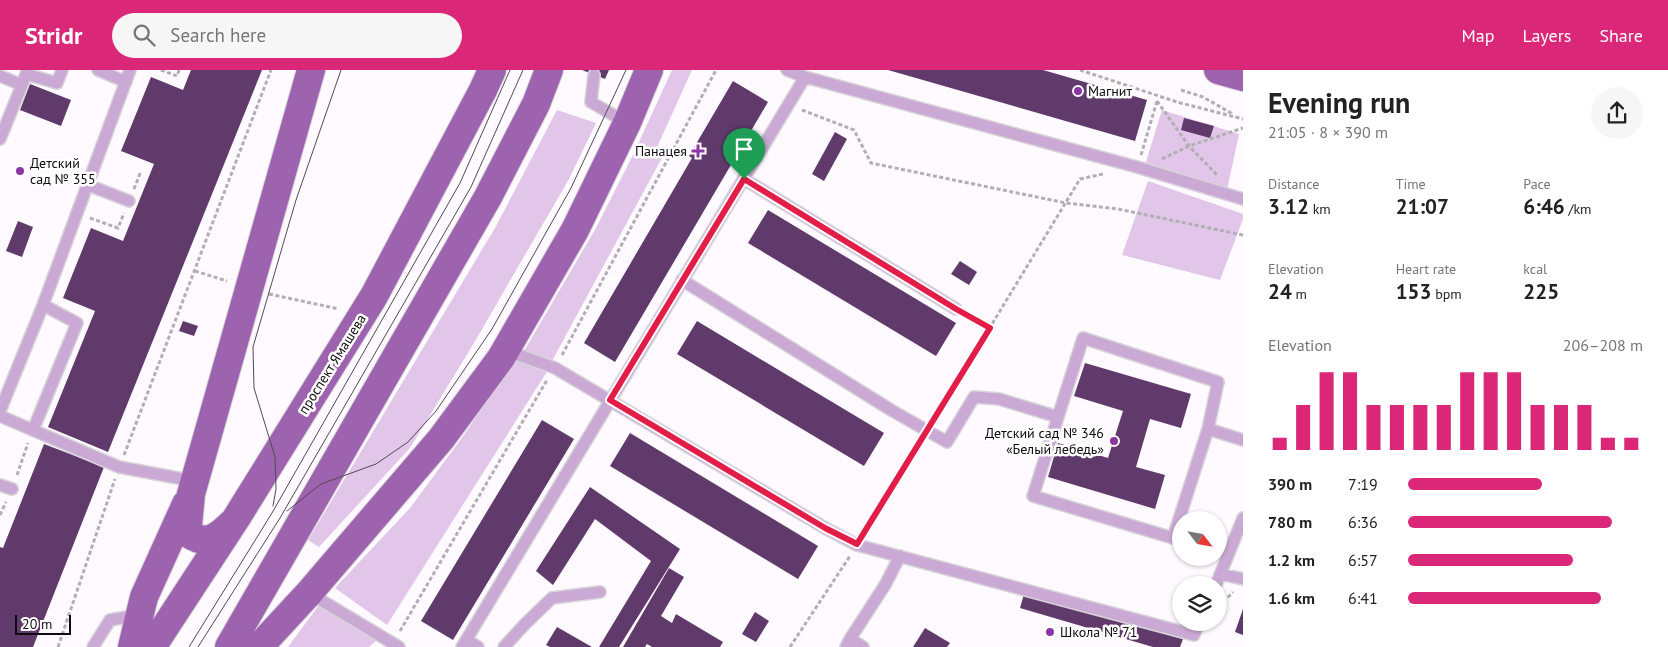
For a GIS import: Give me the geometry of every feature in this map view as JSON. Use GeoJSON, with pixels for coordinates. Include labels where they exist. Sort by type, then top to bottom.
{"type":"FeatureCollection","features":[{"type":"Feature","properties":{"kind":"main road"},"geometry":{"type":"LineString","coordinates":[[132,647],[144,597],[192,488],[311,70]]}},
{"type":"Feature","properties":{"kind":"main road","name":"проспект Ямашева"},"geometry":{"type":"LineString","coordinates":[[152,647],[237,517],[374,296],[479,99],[492,70]]}},
{"type":"Feature","properties":{"kind":"main road"},"geometry":{"type":"LineString","coordinates":[[229,647],[488,197],[536,104],[549,70]]}},
{"type":"Feature","properties":{"kind":"main road"},"geometry":{"type":"LineString","coordinates":[[259,647],[309,593],[441,439],[505,350],[575,230],[627,123],[649,70]]}},
{"type":"Feature","properties":{"kind":"main road"},"geometry":{"type":"LineString","coordinates":[[1218,70],[1243,77]]}},
{"type":"Feature","properties":{"kind":"main road"},"geometry":{"type":"LineString","coordinates":[[192,488],[188,526],[189,534],[197,540],[210,540],[227,528],[237,517]]}},
{"type":"Feature","properties":{"kind":"lane"},"geometry":{"type":"LineString","coordinates":[[0,139],[26,74],[57,83],[62,70]]}},
{"type":"Feature","properties":{"kind":"lane"},"geometry":{"type":"LineString","coordinates":[[98,70],[126,82]]}},
{"type":"Feature","properties":{"kind":"lane"},"geometry":{"type":"LineString","coordinates":[[0,411],[44,305],[130,70]]}},
{"type":"Feature","properties":{"kind":"lane"},"geometry":{"type":"LineString","coordinates":[[786,70],[805,78],[1242,196]]}},
{"type":"Feature","properties":{"kind":"lane"},"geometry":{"type":"LineString","coordinates":[[594,75],[591,102],[627,123]]}},
{"type":"Feature","properties":{"kind":"lane"},"geometry":{"type":"LineString","coordinates":[[0,76],[22,85]]}},
{"type":"Feature","properties":{"kind":"lane"},"geometry":{"type":"LineString","coordinates":[[478,647],[464,644],[805,78]]}},
{"type":"Feature","properties":{"kind":"lane"},"geometry":{"type":"LineString","coordinates":[[744,179],[956,309]]}},
{"type":"Feature","properties":{"kind":"lane"},"geometry":{"type":"LineString","coordinates":[[88,185],[129,201]]}},
{"type":"Feature","properties":{"kind":"lane"},"geometry":{"type":"LineString","coordinates":[[682,280],[927,431],[948,442],[974,397],[999,399],[1058,417]]}},
{"type":"Feature","properties":{"kind":"lane"},"geometry":{"type":"LineString","coordinates":[[33,430],[77,323],[44,305]]}},
{"type":"Feature","properties":{"kind":"lane"},"geometry":{"type":"LineString","coordinates":[[1083,338],[1218,382],[1208,429],[1173,538],[1033,496],[1058,417],[1083,338]]}},
{"type":"Feature","properties":{"kind":"lane"},"geometry":{"type":"LineString","coordinates":[[505,350],[555,368],[825,528],[857,544],[1172,629]]}},
{"type":"Feature","properties":{"kind":"lane"},"geometry":{"type":"LineString","coordinates":[[0,416],[119,466],[192,488]]}},
{"type":"Feature","properties":{"kind":"lane"},"geometry":{"type":"LineString","coordinates":[[1208,429],[1243,440]]}},
{"type":"Feature","properties":{"kind":"lane"},"geometry":{"type":"LineString","coordinates":[[0,485],[12,489]]}},
{"type":"Feature","properties":{"kind":"lane"},"geometry":{"type":"LineString","coordinates":[[1220,576],[1243,518]]}},
{"type":"Feature","properties":{"kind":"lane"},"geometry":{"type":"LineString","coordinates":[[862,647],[848,643],[885,585],[900,556]]}},
{"type":"Feature","properties":{"kind":"lane"},"geometry":{"type":"LineString","coordinates":[[1227,581],[1240,583]]}},
{"type":"Feature","properties":{"kind":"lane"},"geometry":{"type":"LineString","coordinates":[[504,647],[552,598],[600,592]]}},
{"type":"Feature","properties":{"kind":"lane"},"geometry":{"type":"LineString","coordinates":[[309,593],[399,647]]}},
{"type":"Feature","properties":{"kind":"lane"},"geometry":{"type":"LineString","coordinates":[[93,647],[110,620],[140,615]]}},
{"type":"Feature","properties":{"kind":"lane"},"geometry":{"type":"LineString","coordinates":[[1179,631],[1194,635],[1196,631]]}},
{"type":"Feature","properties":{"kind":"path"},"geometry":{"type":"LineString","coordinates":[[161,70],[177,76],[179,70]]}},
{"type":"Feature","properties":{"kind":"path"},"geometry":{"type":"LineString","coordinates":[[58,647],[119,466],[271,70]]}},
{"type":"Feature","properties":{"kind":"path"},"geometry":{"type":"LineString","coordinates":[[1080,70],[1158,96],[1243,119]]}},
{"type":"Feature","properties":{"kind":"path"},"geometry":{"type":"LineString","coordinates":[[1181,90],[1203,97],[1231,113],[1232,117]]}},
{"type":"Feature","properties":{"kind":"path"},"geometry":{"type":"LineString","coordinates":[[1137,167],[1158,96]]}},
{"type":"Feature","properties":{"kind":"path"},"geometry":{"type":"LineString","coordinates":[[1157,101],[1189,146],[1242,196]]}},
{"type":"Feature","properties":{"kind":"path"},"geometry":{"type":"LineString","coordinates":[[788,105],[854,130],[871,163],[1066,204],[1118,209],[1243,234]]}},
{"type":"Feature","properties":{"kind":"path"},"geometry":{"type":"LineString","coordinates":[[790,647],[857,544],[1080,179],[1137,167],[1144,168],[1189,146],[1243,128]]}},
{"type":"Feature","properties":{"kind":"path"},"geometry":{"type":"LineString","coordinates":[[956,309],[990,328]]}},
{"type":"Feature","properties":{"kind":"path"},"geometry":{"type":"LineString","coordinates":[[0,515],[12,489],[33,430]]}},
{"type":"Feature","properties":{"kind":"path"},"geometry":{"type":"LineString","coordinates":[[1227,598],[1240,583]]}},
{"type":"Feature","properties":{"kind":"shaded area"},"geometry":{"type":"Polygon","coordinates":[[[672,70],[692,70],[658,145],[664,154],[552,361],[524,351],[596,228],[634,153],[672,70]]]}},
{"type":"Feature","properties":{"kind":"shaded area"},"geometry":{"type":"Polygon","coordinates":[[[557,110],[596,123],[569,179],[474,343],[410,448],[319,547],[308,540],[495,228],[557,110]]]}},
{"type":"Feature","properties":{"kind":"shaded area"},"geometry":{"type":"Polygon","coordinates":[[[1162,110],[1239,134],[1227,190],[1144,168],[1162,110]]]}},
{"type":"Feature","properties":{"kind":"shaded area"},"geometry":{"type":"Polygon","coordinates":[[[1148,181],[1243,214],[1243,219],[1220,280],[1122,255],[1148,181]]]}},
{"type":"Feature","properties":{"kind":"shaded area"},"geometry":{"type":"Polygon","coordinates":[[[515,358],[548,370],[387,625],[335,588],[410,508],[464,435],[515,358]]]}},
{"type":"Feature","properties":{"kind":"shaded area"},"geometry":{"type":"Polygon","coordinates":[[[319,605],[377,640],[369,647],[288,647],[319,605]]]}},
{"type":"Feature","properties":{"kind":"building"},"geometry":{"type":"Polygon","coordinates":[[[191,70],[262,70],[108,452],[48,427],[95,311],[63,298],[91,228],[123,241],[154,164],[121,151],[151,77],[183,90],[191,70]]]}},
{"type":"Feature","properties":{"kind":"building"},"geometry":{"type":"Polygon","coordinates":[[[582,70],[609,70],[605,79],[582,70]]]}},
{"type":"Feature","properties":{"kind":"building"},"geometry":{"type":"Polygon","coordinates":[[[888,70],[1043,70],[1147,100],[1135,141],[888,70]]]}},
{"type":"Feature","properties":{"kind":"building"},"geometry":{"type":"Polygon","coordinates":[[[733,81],[768,102],[615,362],[584,343],[692,158],[689,156],[733,81]]]}},
{"type":"Feature","properties":{"kind":"building"},"geometry":{"type":"Polygon","coordinates":[[[30,84],[71,100],[61,126],[20,110],[30,84]]]}},
{"type":"Feature","properties":{"kind":"building"},"geometry":{"type":"Polygon","coordinates":[[[1184,118],[1214,126],[1210,138],[1181,130],[1184,118]]]}},
{"type":"Feature","properties":{"kind":"building"},"geometry":{"type":"Polygon","coordinates":[[[835,132],[847,139],[824,181],[812,174],[835,132]]]}},
{"type":"Feature","properties":{"kind":"building"},"geometry":{"type":"Polygon","coordinates":[[[768,210],[956,323],[936,356],[748,243],[768,210]]]}},
{"type":"Feature","properties":{"kind":"building"},"geometry":{"type":"Polygon","coordinates":[[[18,221],[33,227],[22,257],[6,251],[18,221]]]}},
{"type":"Feature","properties":{"kind":"building"},"geometry":{"type":"Polygon","coordinates":[[[960,261],[977,272],[969,285],[951,274],[960,261]]]}},
{"type":"Feature","properties":{"kind":"building"},"geometry":{"type":"Polygon","coordinates":[[[183,321],[198,326],[194,336],[179,331],[183,321]]]}},
{"type":"Feature","properties":{"kind":"building"},"geometry":{"type":"Polygon","coordinates":[[[697,321],[884,433],[864,466],[677,354],[697,321]]]}},
{"type":"Feature","properties":{"kind":"building"},"geometry":{"type":"Polygon","coordinates":[[[1085,363],[1191,394],[1181,428],[1150,419],[1136,467],[1165,475],[1155,509],[1048,477],[1058,443],[1108,458],[1123,411],[1074,396],[1085,363]]]}},
{"type":"Feature","properties":{"kind":"building"},"geometry":{"type":"Polygon","coordinates":[[[542,420],[574,439],[453,640],[421,621],[542,420]]]}},
{"type":"Feature","properties":{"kind":"building"},"geometry":{"type":"Polygon","coordinates":[[[630,433],[818,546],[798,579],[610,466],[630,433]]]}},
{"type":"Feature","properties":{"kind":"building"},"geometry":{"type":"Polygon","coordinates":[[[44,444],[104,467],[33,647],[0,647],[0,547],[3,548],[44,444]]]}},
{"type":"Feature","properties":{"kind":"building"},"geometry":{"type":"Polygon","coordinates":[[[590,487],[680,549],[619,647],[599,647],[651,561],[595,519],[553,585],[536,571],[590,487]]]}},
{"type":"Feature","properties":{"kind":"building"},"geometry":{"type":"Polygon","coordinates":[[[669,568],[684,577],[661,616],[672,623],[676,614],[723,642],[720,647],[652,647],[647,644],[645,647],[623,647],[669,568]]]}},
{"type":"Feature","properties":{"kind":"building"},"geometry":{"type":"Polygon","coordinates":[[[1024,594],[1183,639],[1180,647],[1153,647],[1020,608],[1024,594]]]}},
{"type":"Feature","properties":{"kind":"building"},"geometry":{"type":"Polygon","coordinates":[[[1243,609],[1243,635],[1235,632],[1243,609]]]}},
{"type":"Feature","properties":{"kind":"building"},"geometry":{"type":"Polygon","coordinates":[[[755,612],[769,621],[756,642],[742,634],[755,612]]]}},
{"type":"Feature","properties":{"kind":"building"},"geometry":{"type":"Polygon","coordinates":[[[557,627],[592,647],[550,647],[546,645],[557,627]]]}},
{"type":"Feature","properties":{"kind":"building"},"geometry":{"type":"Polygon","coordinates":[[[925,628],[950,643],[947,647],[913,647],[925,628]]]}},
{"type":"Feature","properties":{"kind":"tram line"},"geometry":{"type":"LineString","coordinates":[[273,506],[276,489],[275,457],[254,388],[253,347],[296,200],[341,70]]}},
{"type":"Feature","properties":{"kind":"tram line"},"geometry":{"type":"LineString","coordinates":[[189,647],[272,513],[460,183],[510,70]]}},
{"type":"Feature","properties":{"kind":"tram line"},"geometry":{"type":"LineString","coordinates":[[198,647],[280,518],[471,187],[523,70]]}},
{"type":"Feature","properties":{"kind":"tram line"},"geometry":{"type":"LineString","coordinates":[[287,511],[321,484],[376,464],[408,442],[436,411],[492,329],[571,188],[626,70]]}},
{"type":"Feature","properties":{"kind":"place","name":"Магнит"},"geometry":{"type":"Point","coordinates":[1078,91]}},
{"type":"Feature","properties":{"kind":"place","name":"Панацея"},"geometry":{"type":"Point","coordinates":[698,151]}},
{"type":"Feature","properties":{"kind":"place","name":"Детский сад № 355"},"geometry":{"type":"Point","coordinates":[20,171]}},
{"type":"Feature","properties":{"kind":"place","name":"Детский сад № 346 «Белый лебедь»"},"geometry":{"type":"Point","coordinates":[1114,441]}},
{"type":"Feature","properties":{"kind":"place","name":"Школа № 71"},"geometry":{"type":"Point","coordinates":[1050,632]}},
{"type":"Feature","properties":{"kind":"route"},"geometry":{"type":"LineString","coordinates":[[744,179],[990,328],[857,544],[825,528],[610,400],[744,179]]}}]}
